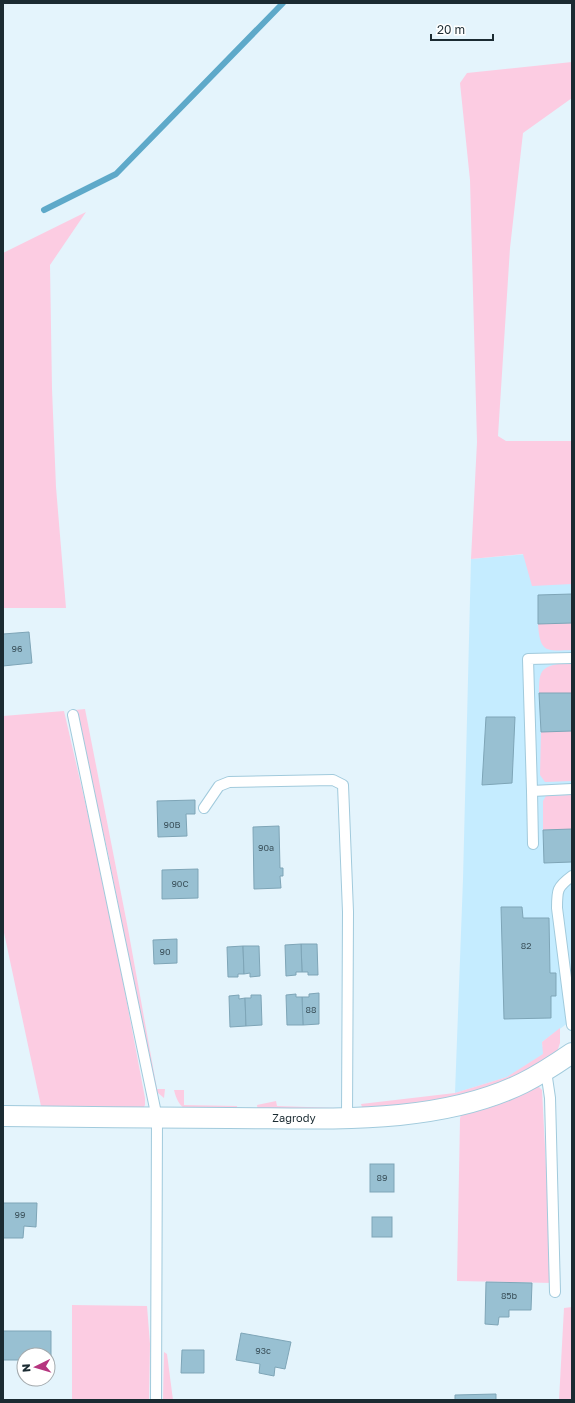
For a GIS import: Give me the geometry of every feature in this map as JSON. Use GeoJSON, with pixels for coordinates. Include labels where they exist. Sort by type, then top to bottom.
{"type":"FeatureCollection","features":[{"type":"Feature","properties":{"kind":"street","name":"Zagrody"},"geometry":{"type":"LineString","coordinates":[[3,1116],[347,1118],[408,1114],[452,1106],[496,1094],[546,1071],[572,1053]]}},
{"type":"Feature","properties":{"kind":"lane"},"geometry":{"type":"LineString","coordinates":[[533,844],[528,659],[572,658]]}},
{"type":"Feature","properties":{"kind":"lane"},"geometry":{"type":"LineString","coordinates":[[73,715],[157,1118],[156,1400]]}},
{"type":"Feature","properties":{"kind":"lane"},"geometry":{"type":"LineString","coordinates":[[204,808],[219,786],[229,782],[333,780],[343,785],[348,912],[347,1118]]}},
{"type":"Feature","properties":{"kind":"lane"},"geometry":{"type":"LineString","coordinates":[[532,791],[572,789]]}},
{"type":"Feature","properties":{"kind":"lane"},"geometry":{"type":"LineString","coordinates":[[572,876],[561,884],[557,895],[557,908],[572,1025]]}},
{"type":"Feature","properties":{"kind":"lane"},"geometry":{"type":"LineString","coordinates":[[546,1071],[550,1098],[556,1292]]}},
{"type":"Feature","properties":{"kind":"shaded area"},"geometry":{"type":"Polygon","coordinates":[[[572,62],[572,98],[523,133],[510,248],[498,436],[506,441],[572,441],[572,584],[532,586],[523,554],[471,559],[477,442],[470,180],[460,83],[467,73],[572,62]]]}},
{"type":"Feature","properties":{"kind":"shaded area"},"geometry":{"type":"Polygon","coordinates":[[[86,212],[50,265],[52,389],[56,487],[66,608],[3,608],[3,253],[86,212]]]}},
{"type":"Feature","properties":{"kind":"shaded area"},"geometry":{"type":"Polygon","coordinates":[[[572,550],[572,1020],[542,1042],[544,1054],[507,1077],[455,1093],[463,879],[471,559],[572,550]]]}},
{"type":"Feature","properties":{"kind":"shaded area"},"geometry":{"type":"Polygon","coordinates":[[[572,623],[572,650],[550,650],[543,645],[540,640],[538,624],[572,623]]]}},
{"type":"Feature","properties":{"kind":"shaded area"},"geometry":{"type":"Polygon","coordinates":[[[563,663],[572,663],[572,693],[539,693],[542,671],[550,666],[563,663]]]}},
{"type":"Feature","properties":{"kind":"shaded area"},"geometry":{"type":"Polygon","coordinates":[[[85,709],[128,929],[157,1089],[165,1089],[164,1098],[154,1087],[108,853],[75,710],[85,709]]]}},
{"type":"Feature","properties":{"kind":"shaded area"},"geometry":{"type":"Polygon","coordinates":[[[64,711],[107,897],[145,1098],[145,1105],[143,1109],[3,1109],[3,1106],[41,1106],[3,928],[3,716],[64,711]]]}},
{"type":"Feature","properties":{"kind":"shaded area"},"geometry":{"type":"Polygon","coordinates":[[[572,731],[572,781],[545,782],[540,775],[541,732],[572,731]]]}},
{"type":"Feature","properties":{"kind":"shaded area"},"geometry":{"type":"Polygon","coordinates":[[[572,795],[572,829],[543,830],[543,801],[546,796],[572,795]]]}},
{"type":"Feature","properties":{"kind":"shaded area"},"geometry":{"type":"Polygon","coordinates":[[[560,1028],[560,1043],[557,1052],[519,1078],[456,1098],[363,1110],[361,1104],[455,1093],[507,1077],[543,1054],[542,1042],[560,1028]]]}},
{"type":"Feature","properties":{"kind":"shaded area"},"geometry":{"type":"Polygon","coordinates":[[[534,1087],[539,1087],[542,1090],[552,1283],[457,1281],[461,1114],[534,1087]]]}},
{"type":"Feature","properties":{"kind":"shaded area"},"geometry":{"type":"Polygon","coordinates":[[[174,1090],[184,1090],[184,1105],[237,1106],[238,1113],[187,1110],[178,1102],[174,1090]]]}},
{"type":"Feature","properties":{"kind":"shaded area"},"geometry":{"type":"Polygon","coordinates":[[[276,1101],[277,1106],[337,1108],[332,1112],[258,1113],[257,1105],[276,1101]]]}},
{"type":"Feature","properties":{"kind":"shaded area"},"geometry":{"type":"Polygon","coordinates":[[[72,1305],[147,1306],[150,1344],[149,1400],[72,1400],[72,1305]]]}},
{"type":"Feature","properties":{"kind":"shaded area"},"geometry":{"type":"Polygon","coordinates":[[[572,1307],[572,1400],[559,1400],[564,1308],[572,1307]]]}},
{"type":"Feature","properties":{"kind":"shaded area"},"geometry":{"type":"Polygon","coordinates":[[[164,1352],[167,1354],[173,1400],[163,1400],[164,1352]]]}},
{"type":"Feature","properties":{"kind":"building"},"geometry":{"type":"Polygon","coordinates":[[[572,594],[572,623],[538,624],[538,595],[572,594]]]}},
{"type":"Feature","properties":{"kind":"building"},"geometry":{"type":"Polygon","coordinates":[[[29,632],[32,663],[3,666],[3,634],[29,632]]]}},
{"type":"Feature","properties":{"kind":"building"},"geometry":{"type":"Polygon","coordinates":[[[539,693],[572,693],[572,731],[541,732],[539,693]]]}},
{"type":"Feature","properties":{"kind":"building"},"geometry":{"type":"Polygon","coordinates":[[[486,717],[515,717],[512,783],[482,785],[486,717]]]}},
{"type":"Feature","properties":{"kind":"building"},"geometry":{"type":"Polygon","coordinates":[[[195,800],[195,814],[186,814],[187,836],[158,837],[157,801],[195,800]]]}},
{"type":"Feature","properties":{"kind":"building"},"geometry":{"type":"Polygon","coordinates":[[[279,826],[280,868],[283,868],[283,876],[280,876],[281,888],[254,889],[253,827],[279,826]]]}},
{"type":"Feature","properties":{"kind":"building"},"geometry":{"type":"Polygon","coordinates":[[[572,829],[572,862],[544,863],[543,830],[572,829]]]}},
{"type":"Feature","properties":{"kind":"building"},"geometry":{"type":"Polygon","coordinates":[[[198,869],[198,898],[162,899],[162,870],[198,869]]]}},
{"type":"Feature","properties":{"kind":"building"},"geometry":{"type":"Polygon","coordinates":[[[501,907],[522,907],[523,918],[549,918],[550,973],[556,973],[556,996],[551,996],[551,1018],[504,1019],[501,907]]]}},
{"type":"Feature","properties":{"kind":"building"},"geometry":{"type":"Polygon","coordinates":[[[177,939],[177,963],[154,964],[153,940],[177,939]]]}},
{"type":"Feature","properties":{"kind":"building"},"geometry":{"type":"Polygon","coordinates":[[[301,944],[317,944],[318,975],[308,975],[308,972],[302,972],[301,944]]]}},
{"type":"Feature","properties":{"kind":"building"},"geometry":{"type":"Polygon","coordinates":[[[301,944],[302,972],[296,972],[296,975],[286,976],[285,945],[301,944]]]}},
{"type":"Feature","properties":{"kind":"building"},"geometry":{"type":"Polygon","coordinates":[[[243,946],[244,974],[238,974],[238,977],[228,977],[227,947],[243,946]]]}},
{"type":"Feature","properties":{"kind":"building"},"geometry":{"type":"Polygon","coordinates":[[[243,946],[259,946],[260,976],[250,977],[250,973],[244,974],[243,946]]]}},
{"type":"Feature","properties":{"kind":"building"},"geometry":{"type":"Polygon","coordinates":[[[319,993],[319,1024],[303,1025],[302,997],[309,997],[309,994],[319,993]]]}},
{"type":"Feature","properties":{"kind":"building"},"geometry":{"type":"Polygon","coordinates":[[[296,994],[296,997],[302,997],[303,1025],[287,1025],[286,995],[296,994]]]}},
{"type":"Feature","properties":{"kind":"building"},"geometry":{"type":"Polygon","coordinates":[[[239,995],[239,999],[245,998],[246,1026],[230,1027],[229,996],[239,995]]]}},
{"type":"Feature","properties":{"kind":"building"},"geometry":{"type":"Polygon","coordinates":[[[251,995],[261,995],[262,1025],[246,1026],[245,998],[251,998],[251,995]]]}},
{"type":"Feature","properties":{"kind":"building"},"geometry":{"type":"Polygon","coordinates":[[[370,1164],[394,1164],[394,1192],[370,1192],[370,1164]]]}},
{"type":"Feature","properties":{"kind":"building"},"geometry":{"type":"Polygon","coordinates":[[[3,1203],[37,1203],[36,1227],[24,1226],[23,1238],[3,1238],[3,1203]]]}},
{"type":"Feature","properties":{"kind":"building"},"geometry":{"type":"Polygon","coordinates":[[[372,1217],[392,1217],[392,1237],[372,1237],[372,1217]]]}},
{"type":"Feature","properties":{"kind":"building"},"geometry":{"type":"Polygon","coordinates":[[[486,1282],[532,1283],[531,1310],[509,1310],[509,1317],[499,1317],[498,1325],[485,1324],[486,1282]]]}},
{"type":"Feature","properties":{"kind":"building"},"geometry":{"type":"Polygon","coordinates":[[[3,1331],[51,1331],[51,1347],[16,1347],[16,1360],[3,1360],[3,1331]]]}},
{"type":"Feature","properties":{"kind":"building"},"geometry":{"type":"Polygon","coordinates":[[[241,1333],[291,1342],[285,1369],[275,1367],[274,1376],[259,1373],[260,1364],[236,1360],[241,1333]]]}},
{"type":"Feature","properties":{"kind":"building"},"geometry":{"type":"Polygon","coordinates":[[[182,1350],[204,1350],[204,1373],[181,1373],[182,1350]]]}},
{"type":"Feature","properties":{"kind":"building"},"geometry":{"type":"Polygon","coordinates":[[[496,1394],[496,1400],[455,1400],[455,1395],[496,1394]]]}},
{"type":"Feature","properties":{"kind":"waterway"},"geometry":{"type":"LineString","coordinates":[[44,210],[116,174],[283,3]]}}]}
